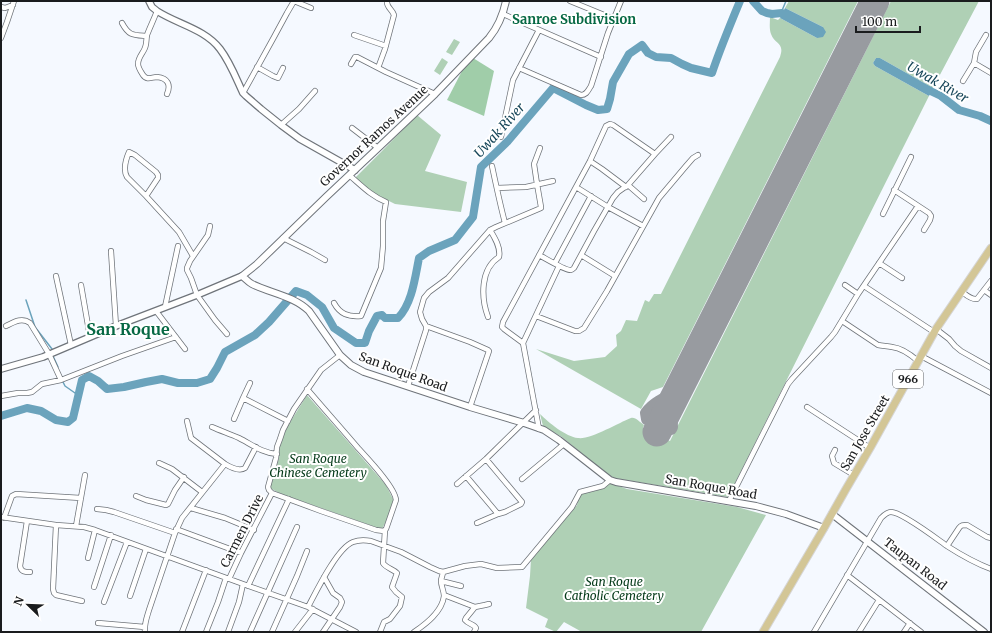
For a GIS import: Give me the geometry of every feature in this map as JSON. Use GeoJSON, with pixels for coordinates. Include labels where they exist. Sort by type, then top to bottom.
{"type":"FeatureCollection","features":[{"type":"Feature","properties":{"kind":"main road","name":"Governor Ramos Avenue"},"geometry":{"type":"LineString","coordinates":[[242,276],[257,264],[326,196],[435,94],[489,38],[503,14],[506,1]]}},
{"type":"Feature","properties":{"kind":"main road","name":"San Jose Street"},"geometry":{"type":"LineString","coordinates":[[763,632],[870,448],[935,330],[991,248]]}},
{"type":"Feature","properties":{"kind":"main road","name":"San Roque Road"},"geometry":{"type":"LineString","coordinates":[[242,276],[250,283],[304,306],[346,362],[357,368],[408,386],[539,429],[555,437],[610,480],[729,501],[769,510],[824,528]]}},
{"type":"Feature","properties":{"kind":"main road","name":"Taupan Road"},"geometry":{"type":"LineString","coordinates":[[832,514],[984,632]]}},
{"type":"Feature","properties":{"kind":"street"},"geometry":{"type":"LineString","coordinates":[[149,1],[156,11],[199,32],[216,44],[225,57],[243,93],[281,126],[300,139],[355,170]]}},
{"type":"Feature","properties":{"kind":"street"},"geometry":{"type":"LineString","coordinates":[[243,93],[294,1],[311,8]]}},
{"type":"Feature","properties":{"kind":"street"},"geometry":{"type":"LineString","coordinates":[[378,68],[386,46],[394,15],[393,11],[386,4],[387,1]]}},
{"type":"Feature","properties":{"kind":"street"},"geometry":{"type":"LineString","coordinates":[[570,1],[614,19]]}},
{"type":"Feature","properties":{"kind":"street"},"geometry":{"type":"LineString","coordinates":[[519,68],[584,95],[591,86],[608,32],[621,1]]}},
{"type":"Feature","properties":{"kind":"street"},"geometry":{"type":"LineString","coordinates":[[1,7],[5,8],[14,3]]}},
{"type":"Feature","properties":{"kind":"street"},"geometry":{"type":"LineString","coordinates":[[1,38],[14,3]]}},
{"type":"Feature","properties":{"kind":"street"},"geometry":{"type":"LineString","coordinates":[[156,11],[147,36],[144,50],[139,57],[138,64],[145,78],[157,77],[165,79],[168,82],[170,86],[167,94]]}},
{"type":"Feature","properties":{"kind":"street"},"geometry":{"type":"LineString","coordinates":[[503,14],[601,56]]}},
{"type":"Feature","properties":{"kind":"street"},"geometry":{"type":"LineString","coordinates":[[122,23],[125,30],[131,34],[147,36]]}},
{"type":"Feature","properties":{"kind":"street"},"geometry":{"type":"LineString","coordinates":[[501,137],[513,80],[539,30]]}},
{"type":"Feature","properties":{"kind":"street"},"geometry":{"type":"LineString","coordinates":[[354,35],[386,46]]}},
{"type":"Feature","properties":{"kind":"street"},"geometry":{"type":"LineString","coordinates":[[963,81],[974,63],[976,52],[986,35]]}},
{"type":"Feature","properties":{"kind":"street"},"geometry":{"type":"LineString","coordinates":[[351,64],[355,57],[357,57],[435,94]]}},
{"type":"Feature","properties":{"kind":"street"},"geometry":{"type":"LineString","coordinates":[[974,63],[991,73]]}},
{"type":"Feature","properties":{"kind":"street"},"geometry":{"type":"LineString","coordinates":[[257,67],[278,78],[283,68]]}},
{"type":"Feature","properties":{"kind":"street"},"geometry":{"type":"LineString","coordinates":[[281,126],[315,91]]}},
{"type":"Feature","properties":{"kind":"street"},"geometry":{"type":"LineString","coordinates":[[523,343],[504,330],[502,327],[503,322],[590,161],[606,126],[610,124],[613,125],[655,154]]}},
{"type":"Feature","properties":{"kind":"street"},"geometry":{"type":"LineString","coordinates":[[352,128],[378,148]]}},
{"type":"Feature","properties":{"kind":"street"},"geometry":{"type":"LineString","coordinates":[[539,255],[572,270],[613,198],[618,192],[627,186],[671,137]]}},
{"type":"Feature","properties":{"kind":"street"},"geometry":{"type":"LineString","coordinates":[[408,386],[426,330],[426,326],[420,312],[424,298],[429,292],[448,278],[490,230],[541,208],[534,164],[540,148]]}},
{"type":"Feature","properties":{"kind":"street"},"geometry":{"type":"LineString","coordinates":[[146,196],[158,178],[158,175],[135,155],[129,152],[125,174],[179,232],[194,256]]}},
{"type":"Feature","properties":{"kind":"street"},"geometry":{"type":"LineString","coordinates":[[536,316],[575,331],[579,331],[586,325],[663,193],[693,158],[698,155]]}},
{"type":"Feature","properties":{"kind":"street"},"geometry":{"type":"LineString","coordinates":[[883,214],[911,157]]}},
{"type":"Feature","properties":{"kind":"street"},"geometry":{"type":"LineString","coordinates":[[590,161],[644,199]]}},
{"type":"Feature","properties":{"kind":"street"},"geometry":{"type":"LineString","coordinates":[[492,166],[505,223]]}},
{"type":"Feature","properties":{"kind":"street"},"geometry":{"type":"LineString","coordinates":[[334,303],[339,311],[345,315],[357,317],[361,316],[381,268],[383,256],[383,220],[386,202],[372,194],[349,175]]}},
{"type":"Feature","properties":{"kind":"street"},"geometry":{"type":"LineString","coordinates":[[497,188],[526,187],[553,181]]}},
{"type":"Feature","properties":{"kind":"street"},"geometry":{"type":"LineString","coordinates":[[576,187],[643,226]]}},
{"type":"Feature","properties":{"kind":"street"},"geometry":{"type":"LineString","coordinates":[[894,190],[929,213],[931,216],[930,220],[924,230]]}},
{"type":"Feature","properties":{"kind":"street"},"geometry":{"type":"LineString","coordinates":[[539,429],[523,343],[536,316],[557,264],[591,196]]}},
{"type":"Feature","properties":{"kind":"street"},"geometry":{"type":"LineString","coordinates":[[729,501],[784,390],[792,379],[831,337],[858,294],[918,206]]}},
{"type":"Feature","properties":{"kind":"street"},"geometry":{"type":"LineString","coordinates":[[210,226],[208,235],[194,256],[187,270],[197,295],[227,334]]}},
{"type":"Feature","properties":{"kind":"street"},"geometry":{"type":"LineString","coordinates":[[488,317],[484,306],[485,274],[500,254],[495,237],[490,230]]}},
{"type":"Feature","properties":{"kind":"street"},"geometry":{"type":"LineString","coordinates":[[284,238],[325,260]]}},
{"type":"Feature","properties":{"kind":"street"},"geometry":{"type":"LineString","coordinates":[[165,307],[178,246]]}},
{"type":"Feature","properties":{"kind":"street"},"geometry":{"type":"LineString","coordinates":[[111,252],[116,326]]}},
{"type":"Feature","properties":{"kind":"street"},"geometry":{"type":"LineString","coordinates":[[581,255],[615,276]]}},
{"type":"Feature","properties":{"kind":"street"},"geometry":{"type":"LineString","coordinates":[[879,263],[902,278]]}},
{"type":"Feature","properties":{"kind":"street"},"geometry":{"type":"LineString","coordinates":[[56,276],[71,345]]}},
{"type":"Feature","properties":{"kind":"street"},"geometry":{"type":"LineString","coordinates":[[1,369],[22,364],[49,354],[242,276]]}},
{"type":"Feature","properties":{"kind":"street"},"geometry":{"type":"LineString","coordinates":[[961,291],[974,299],[977,299],[991,281]]}},
{"type":"Feature","properties":{"kind":"street"},"geometry":{"type":"LineString","coordinates":[[81,285],[90,337]]}},
{"type":"Feature","properties":{"kind":"street"},"geometry":{"type":"LineString","coordinates":[[845,285],[858,294]]}},
{"type":"Feature","properties":{"kind":"street"},"geometry":{"type":"LineString","coordinates":[[864,286],[949,339],[961,351],[991,368]]}},
{"type":"Feature","properties":{"kind":"street"},"geometry":{"type":"LineString","coordinates":[[984,290],[991,295]]}},
{"type":"Feature","properties":{"kind":"street"},"geometry":{"type":"LineString","coordinates":[[156,311],[185,349]]}},
{"type":"Feature","properties":{"kind":"street"},"geometry":{"type":"LineString","coordinates":[[6,326],[20,320],[29,321],[49,354],[61,380]]}},
{"type":"Feature","properties":{"kind":"street"},"geometry":{"type":"LineString","coordinates":[[842,321],[878,345],[898,348],[991,393]]}},
{"type":"Feature","properties":{"kind":"street"},"geometry":{"type":"LineString","coordinates":[[426,326],[489,351],[470,406]]}},
{"type":"Feature","properties":{"kind":"street"},"geometry":{"type":"LineString","coordinates":[[1,396],[18,392],[27,394],[42,384],[61,380],[176,337]]}},
{"type":"Feature","properties":{"kind":"street"},"geometry":{"type":"LineString","coordinates":[[340,354],[321,370],[294,409],[277,447],[277,454],[268,487],[272,493],[321,512],[376,530],[385,530]]}},
{"type":"Feature","properties":{"kind":"street"},"geometry":{"type":"LineString","coordinates":[[234,419],[250,383]]}},
{"type":"Feature","properties":{"kind":"street"},"geometry":{"type":"LineString","coordinates":[[307,389],[378,470],[396,496],[396,500],[385,530],[383,563],[397,573],[392,587],[402,597],[400,606],[390,619],[384,622],[380,632]]}},
{"type":"Feature","properties":{"kind":"street"},"geometry":{"type":"LineString","coordinates":[[243,398],[288,421]]}},
{"type":"Feature","properties":{"kind":"street"},"geometry":{"type":"LineString","coordinates":[[807,407],[870,448]]}},
{"type":"Feature","properties":{"kind":"street"},"geometry":{"type":"LineString","coordinates":[[457,484],[486,459],[536,410]]}},
{"type":"Feature","properties":{"kind":"street"},"geometry":{"type":"LineString","coordinates":[[187,421],[191,438],[225,464],[233,468],[243,470],[256,447]]}},
{"type":"Feature","properties":{"kind":"street"},"geometry":{"type":"LineString","coordinates":[[212,427],[269,453],[277,454]]}},
{"type":"Feature","properties":{"kind":"street"},"geometry":{"type":"LineString","coordinates":[[522,479],[564,444]]}},
{"type":"Feature","properties":{"kind":"street"},"geometry":{"type":"LineString","coordinates":[[835,450],[832,456],[833,461],[854,475]]}},
{"type":"Feature","properties":{"kind":"street"},"geometry":{"type":"LineString","coordinates":[[478,523],[518,506],[522,502],[486,459]]}},
{"type":"Feature","properties":{"kind":"street"},"geometry":{"type":"LineString","coordinates":[[159,463],[184,477],[202,492]]}},
{"type":"Feature","properties":{"kind":"street"},"geometry":{"type":"LineString","coordinates":[[98,623],[145,630],[149,610],[175,531],[182,518],[225,464]]}},
{"type":"Feature","properties":{"kind":"street"},"geometry":{"type":"LineString","coordinates":[[76,526],[84,475]]}},
{"type":"Feature","properties":{"kind":"street"},"geometry":{"type":"LineString","coordinates":[[466,476],[498,514]]}},
{"type":"Feature","properties":{"kind":"street"},"geometry":{"type":"LineString","coordinates":[[136,496],[166,505],[168,504],[174,490],[184,477]]}},
{"type":"Feature","properties":{"kind":"street"},"geometry":{"type":"LineString","coordinates":[[308,607],[330,566],[343,550],[353,542],[368,541],[384,546],[401,552],[433,569],[443,572],[470,565],[481,564],[497,568],[522,567],[572,507],[580,492],[603,486],[610,480]]}},
{"type":"Feature","properties":{"kind":"street","name":"Carmen Drive"},"geometry":{"type":"LineString","coordinates":[[206,632],[227,579],[254,530],[272,493]]}},
{"type":"Feature","properties":{"kind":"street"},"geometry":{"type":"LineString","coordinates":[[81,498],[16,494],[12,496],[3,517],[56,525],[76,526],[111,535],[126,542],[206,570],[227,579],[308,607],[356,632]]}},
{"type":"Feature","properties":{"kind":"street"},"geometry":{"type":"LineString","coordinates":[[248,586],[289,499]]}},
{"type":"Feature","properties":{"kind":"street"},"geometry":{"type":"LineString","coordinates":[[191,508],[225,518],[254,530]]}},
{"type":"Feature","properties":{"kind":"street"},"geometry":{"type":"LineString","coordinates":[[97,510],[114,512],[240,553]]}},
{"type":"Feature","properties":{"kind":"street"},"geometry":{"type":"LineString","coordinates":[[814,632],[881,518],[886,513],[891,512],[898,514],[977,564],[991,569]]}},
{"type":"Feature","properties":{"kind":"street"},"geometry":{"type":"LineString","coordinates":[[27,521],[20,568],[24,571],[30,572]]}},
{"type":"Feature","properties":{"kind":"street"},"geometry":{"type":"LineString","coordinates":[[56,525],[54,593],[56,595],[82,601]]}},
{"type":"Feature","properties":{"kind":"street"},"geometry":{"type":"LineString","coordinates":[[947,546],[959,528],[964,525],[967,525],[991,538]]}},
{"type":"Feature","properties":{"kind":"street"},"geometry":{"type":"LineString","coordinates":[[250,632],[297,527]]}},
{"type":"Feature","properties":{"kind":"street"},"geometry":{"type":"LineString","coordinates":[[88,558],[95,530]]}},
{"type":"Feature","properties":{"kind":"street"},"geometry":{"type":"LineString","coordinates":[[94,587],[111,535]]}},
{"type":"Feature","properties":{"kind":"street"},"geometry":{"type":"LineString","coordinates":[[104,602],[126,542]]}},
{"type":"Feature","properties":{"kind":"street"},"geometry":{"type":"LineString","coordinates":[[130,596],[146,549]]}},
{"type":"Feature","properties":{"kind":"street"},"geometry":{"type":"LineString","coordinates":[[272,632],[307,551]]}},
{"type":"Feature","properties":{"kind":"street"},"geometry":{"type":"LineString","coordinates":[[182,632],[206,570]]}},
{"type":"Feature","properties":{"kind":"street"},"geometry":{"type":"LineString","coordinates":[[414,632],[424,626],[440,607],[444,595],[441,581],[443,572]]}},
{"type":"Feature","properties":{"kind":"street"},"geometry":{"type":"LineString","coordinates":[[847,575],[921,632]]}},
{"type":"Feature","properties":{"kind":"street"},"geometry":{"type":"LineString","coordinates":[[323,632],[341,605],[341,600],[333,593],[324,577]]}},
{"type":"Feature","properties":{"kind":"street"},"geometry":{"type":"LineString","coordinates":[[441,581],[461,586]]}},
{"type":"Feature","properties":{"kind":"street"},"geometry":{"type":"LineString","coordinates":[[228,632],[239,602],[243,584]]}},
{"type":"Feature","properties":{"kind":"street"},"geometry":{"type":"LineString","coordinates":[[444,595],[475,607],[489,604]]}},
{"type":"Feature","properties":{"kind":"street"},"geometry":{"type":"LineString","coordinates":[[859,632],[879,600]]}},
{"type":"Feature","properties":{"kind":"street"},"geometry":{"type":"LineString","coordinates":[[474,632],[476,628],[475,626],[465,620],[475,607]]}},
{"type":"Feature","properties":{"kind":"street"},"geometry":{"type":"LineString","coordinates":[[295,632],[313,609]]}},
{"type":"Feature","properties":{"kind":"street"},"geometry":{"type":"LineString","coordinates":[[904,632],[910,623]]}},
{"type":"Feature","properties":{"kind":"green space"},"geometry":{"type":"Polygon","coordinates":[[[789,1],[858,1],[663,387],[651,391],[641,409],[536,349],[574,361],[605,357],[617,346],[616,335],[621,331],[626,320],[637,321],[645,300],[649,302],[654,294],[661,294],[780,57],[780,46],[771,34],[770,17],[778,20],[780,18],[817,38],[823,27],[785,8],[789,1]]]}},
{"type":"Feature","properties":{"kind":"green space"},"geometry":{"type":"Polygon","coordinates":[[[891,1],[979,1],[933,88],[880,58],[876,58],[873,63],[875,66],[929,96],[728,497],[614,478],[607,474],[562,437],[543,426],[540,414],[552,425],[573,437],[583,438],[597,434],[625,420],[633,418],[644,425],[643,428],[670,441],[891,1]]]}},
{"type":"Feature","properties":{"kind":"green space"},"geometry":{"type":"Polygon","coordinates":[[[454,39],[460,42],[452,55],[446,52],[454,39]]]}},
{"type":"Feature","properties":{"kind":"green space"},"geometry":{"type":"Polygon","coordinates":[[[442,58],[448,62],[440,75],[434,71],[442,58]]]}},
{"type":"Feature","properties":{"kind":"green space"},"geometry":{"type":"Polygon","coordinates":[[[473,58],[494,71],[484,116],[447,100],[463,69],[473,58]]]}},
{"type":"Feature","properties":{"kind":"green space"},"geometry":{"type":"Polygon","coordinates":[[[417,115],[441,135],[425,171],[467,182],[461,212],[395,204],[373,193],[355,178],[417,115]]]}},
{"type":"Feature","properties":{"kind":"green space","name":"San Roque Chinese Cemetery"},"geometry":{"type":"Polygon","coordinates":[[[307,395],[386,485],[393,499],[394,506],[382,529],[281,494],[270,488],[279,458],[278,450],[284,432],[307,395]]]}},
{"type":"Feature","properties":{"kind":"green space","name":"San Roque Catholic Cemetery"},"geometry":{"type":"Polygon","coordinates":[[[610,483],[627,489],[737,507],[766,515],[701,632],[582,632],[564,622],[556,632],[545,627],[548,619],[526,608],[531,559],[577,505],[579,495],[583,492],[610,483]]]}},
{"type":"Feature","properties":{"kind":"water"},"geometry":{"type":"Polygon","coordinates":[[[785,8],[823,27],[826,32],[823,37],[817,38],[780,18],[785,8]]]}},
{"type":"Feature","properties":{"kind":"water"},"geometry":{"type":"Polygon","coordinates":[[[876,58],[880,58],[933,88],[929,96],[875,66],[873,63],[876,58]]]}},
{"type":"Feature","properties":{"kind":"waterway","name":"Uwak River"},"geometry":{"type":"LineString","coordinates":[[1,416],[27,408],[41,411],[56,420],[68,422],[73,418],[82,380],[89,376],[98,381],[107,389],[162,379],[178,383],[197,383],[210,379],[225,352],[255,335],[269,322],[296,291],[307,295],[322,307],[334,328],[356,343],[365,343],[369,331],[377,316],[382,315],[385,318],[398,318],[403,312],[410,298],[419,258],[429,251],[455,240],[473,217],[481,167],[508,141],[553,88],[598,110],[607,109],[613,82],[629,54],[642,45],[648,53],[656,57],[671,58],[691,68],[712,73],[740,1]]}},
{"type":"Feature","properties":{"kind":"waterway","name":"Uwak River"},"geometry":{"type":"LineString","coordinates":[[753,1],[762,11],[772,14],[782,13],[792,18]]}},
{"type":"Feature","properties":{"kind":"waterway"},"geometry":{"type":"LineString","coordinates":[[781,13],[786,1]]}},
{"type":"Feature","properties":{"kind":"waterway","name":"Uwak River"},"geometry":{"type":"LineString","coordinates":[[922,87],[941,96],[959,110],[991,121]]}},
{"type":"Feature","properties":{"kind":"waterway"},"geometry":{"type":"LineString","coordinates":[[26,300],[35,327],[52,349]]}},
{"type":"Feature","properties":{"kind":"waterway"},"geometry":{"type":"LineString","coordinates":[[53,356],[58,367]]}},
{"type":"Feature","properties":{"kind":"waterway"},"geometry":{"type":"LineString","coordinates":[[62,380],[65,386],[75,393]]}},
{"type":"Feature","properties":{"kind":"taxiway"},"geometry":{"type":"LineString","coordinates":[[668,410],[655,420],[647,419],[646,413],[653,406],[677,393]]}},
{"type":"Feature","properties":{"kind":"taxiway"},"geometry":{"type":"LineString","coordinates":[[658,417],[659,423],[662,427],[671,429],[671,404]]}},
{"type":"Feature","properties":{"kind":"runway"},"geometry":{"type":"LineString","coordinates":[[657,432],[875,1]]}},
{"type":"Feature","properties":{"kind":"district","name":"Sanroe Subdivision"},"geometry":{"type":"Point","coordinates":[574,19]}},
{"type":"Feature","properties":{"kind":"district","name":"San Roque"},"geometry":{"type":"Point","coordinates":[128,329]}}]}
